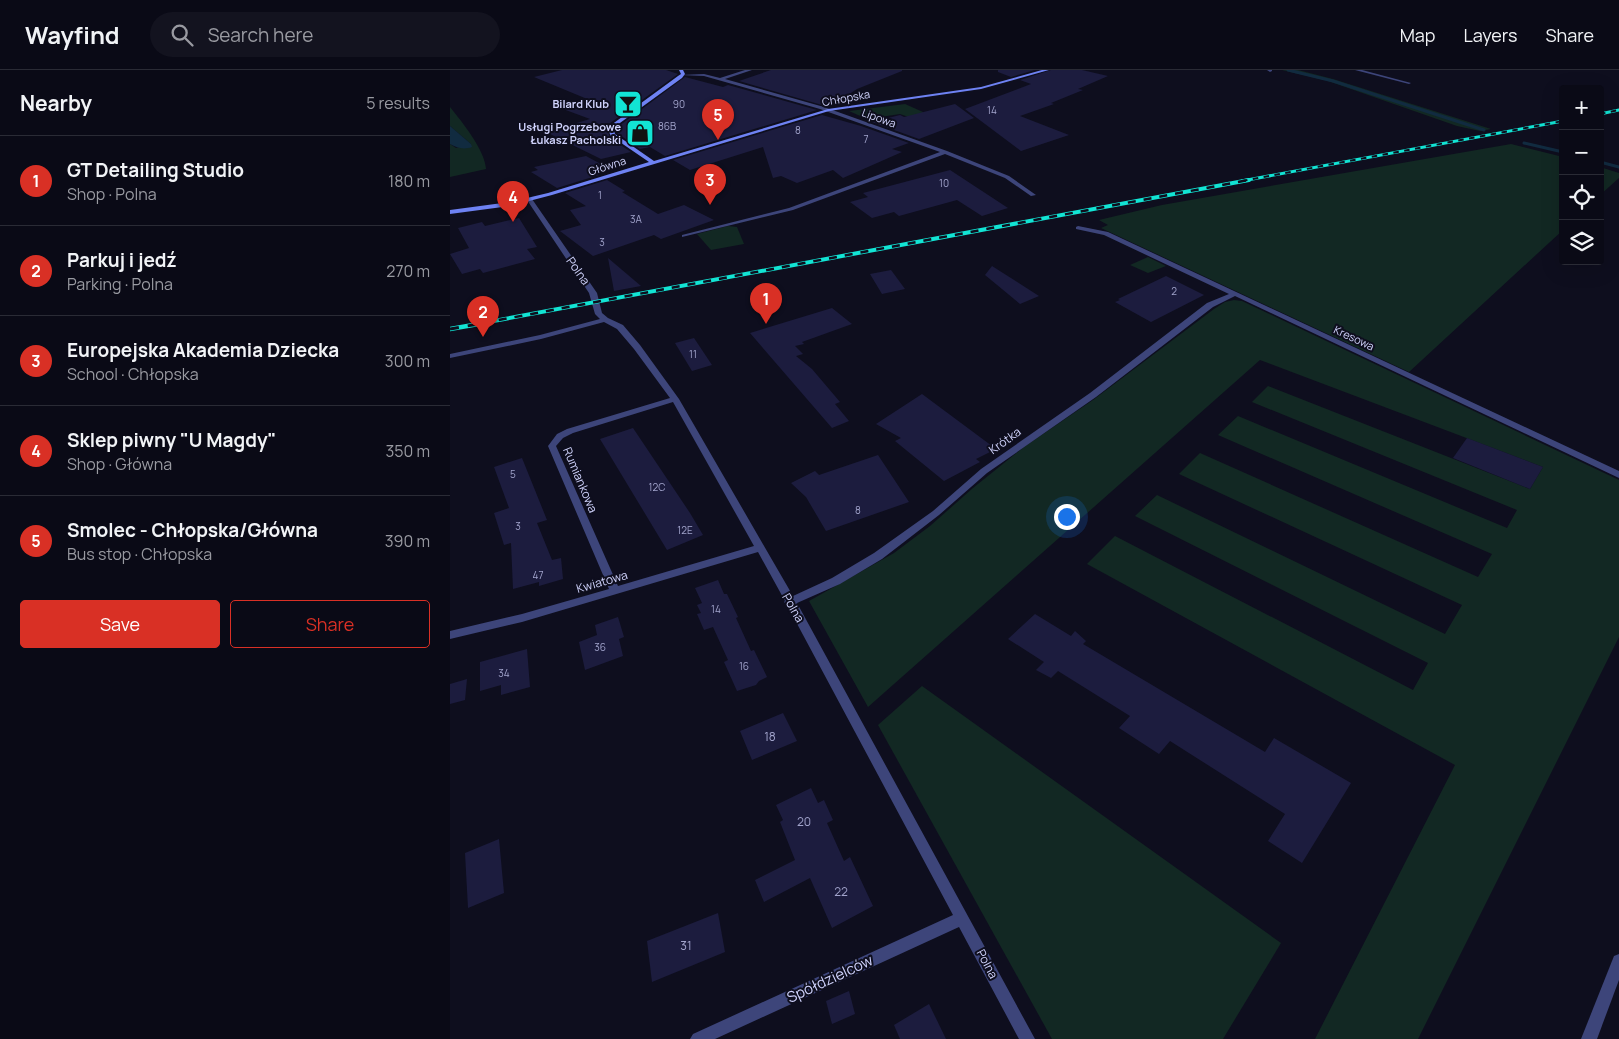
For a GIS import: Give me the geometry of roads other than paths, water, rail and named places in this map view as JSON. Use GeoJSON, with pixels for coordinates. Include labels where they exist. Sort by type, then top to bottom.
{"type":"FeatureCollection","features":[{"type":"Feature","properties":{"kind":"street"},"geometry":{"type":"LineString","coordinates":[[720,80],[750,70]]}},
{"type":"Feature","properties":{"kind":"street","name":"Chłopska"},"geometry":{"type":"LineString","coordinates":[[652,162],[828,110],[981,88],[1047,70]]}},
{"type":"Feature","properties":{"kind":"street"},"geometry":{"type":"LineString","coordinates":[[1357,70],[1409,82]]}},
{"type":"Feature","properties":{"kind":"street","name":"Lipowa"},"geometry":{"type":"LineString","coordinates":[[682,72],[704,75],[828,110],[945,152],[1007,177],[1033,194]]}},
{"type":"Feature","properties":{"kind":"street","name":"Główna"},"geometry":{"type":"LineString","coordinates":[[652,162],[613,135],[610,128],[682,72]]}},
{"type":"Feature","properties":{"kind":"street"},"geometry":{"type":"LineString","coordinates":[[684,236],[791,209],[945,152]]}},
{"type":"Feature","properties":{"kind":"street","name":"Główna"},"geometry":{"type":"LineString","coordinates":[[450,212],[530,200],[652,162]]}},
{"type":"Feature","properties":{"kind":"street","name":"Polna"},"geometry":{"type":"LineString","coordinates":[[530,200],[593,293],[596,306],[605,320],[620,327],[637,347],[674,399],[826,665],[1027,1039]]}},
{"type":"Feature","properties":{"kind":"street","name":"Kresowa"},"geometry":{"type":"LineString","coordinates":[[1078,228],[1106,233],[1619,475]]}},
{"type":"Feature","properties":{"kind":"street","name":"Krótka"},"geometry":{"type":"LineString","coordinates":[[789,602],[836,581],[878,556],[936,513],[984,471],[1093,395],[1194,316],[1210,305],[1234,294]]}},
{"type":"Feature","properties":{"kind":"street"},"geometry":{"type":"LineString","coordinates":[[450,356],[541,337],[605,320]]}},
{"type":"Feature","properties":{"kind":"street","name":"Rumiankowa"},"geometry":{"type":"LineString","coordinates":[[615,591],[552,446],[560,436],[570,431],[674,399]]}},
{"type":"Feature","properties":{"kind":"street","name":"Kwiatowa"},"geometry":{"type":"LineString","coordinates":[[450,635],[522,618],[760,548]]}},
{"type":"Feature","properties":{"kind":"street","name":"Spółdzielców"},"geometry":{"type":"LineString","coordinates":[[698,1039],[962,918]]}},
{"type":"Feature","properties":{"kind":"street"},"geometry":{"type":"LineString","coordinates":[[1590,1039],[1619,961]]}},
{"type":"Feature","properties":{"kind":"water"},"geometry":{"type":"Polygon","coordinates":[[[450,126],[472,147],[461,148],[450,144],[450,126]]]}},
{"type":"Feature","properties":{"kind":"waterway"},"geometry":{"type":"LineString","coordinates":[[1288,70],[1333,81],[1484,130]]}},
{"type":"Feature","properties":{"kind":"waterway"},"geometry":{"type":"LineString","coordinates":[[1524,143],[1559,151]]}},
{"type":"Feature","properties":{"kind":"waterway"},"geometry":{"type":"LineString","coordinates":[[1604,163],[1619,167]]}},
{"type":"Feature","properties":{"kind":"railway"},"geometry":{"type":"LineString","coordinates":[[1604,113],[1619,110]]}},
{"type":"Feature","properties":{"kind":"railway"},"geometry":{"type":"LineString","coordinates":[[1242,181],[1559,122]]}},
{"type":"Feature","properties":{"kind":"railway"},"geometry":{"type":"LineString","coordinates":[[483,323],[1249,180]]}},
{"type":"Feature","properties":{"kind":"railway"},"geometry":{"type":"LineString","coordinates":[[450,329],[490,322]]}},
{"type":"Feature","properties":{"kind":"place","name":"Bilard Klub"},"geometry":{"type":"Point","coordinates":[628,104]}},
{"type":"Feature","properties":{"kind":"place","name":"Usługi Pogrzebowe Łukasz Pacholski"},"geometry":{"type":"Point","coordinates":[640,133]}},
{"type":"Feature","properties":{"kind":"place","name":"Smolec - Chłopska/Główna"},"geometry":{"type":"Point","coordinates":[718,140]}},
{"type":"Feature","properties":{"kind":"place","name":"Europejska Akademia Dziecka"},"geometry":{"type":"Point","coordinates":[710,205]}},
{"type":"Feature","properties":{"kind":"place","name":"Sklep piwny \"U Magdy\""},"geometry":{"type":"Point","coordinates":[513,222]}},
{"type":"Feature","properties":{"kind":"place","name":"GT Detailing Studio"},"geometry":{"type":"Point","coordinates":[766,324]}},
{"type":"Feature","properties":{"kind":"place","name":"Parkuj i jedź"},"geometry":{"type":"Point","coordinates":[483,337]}}]}
